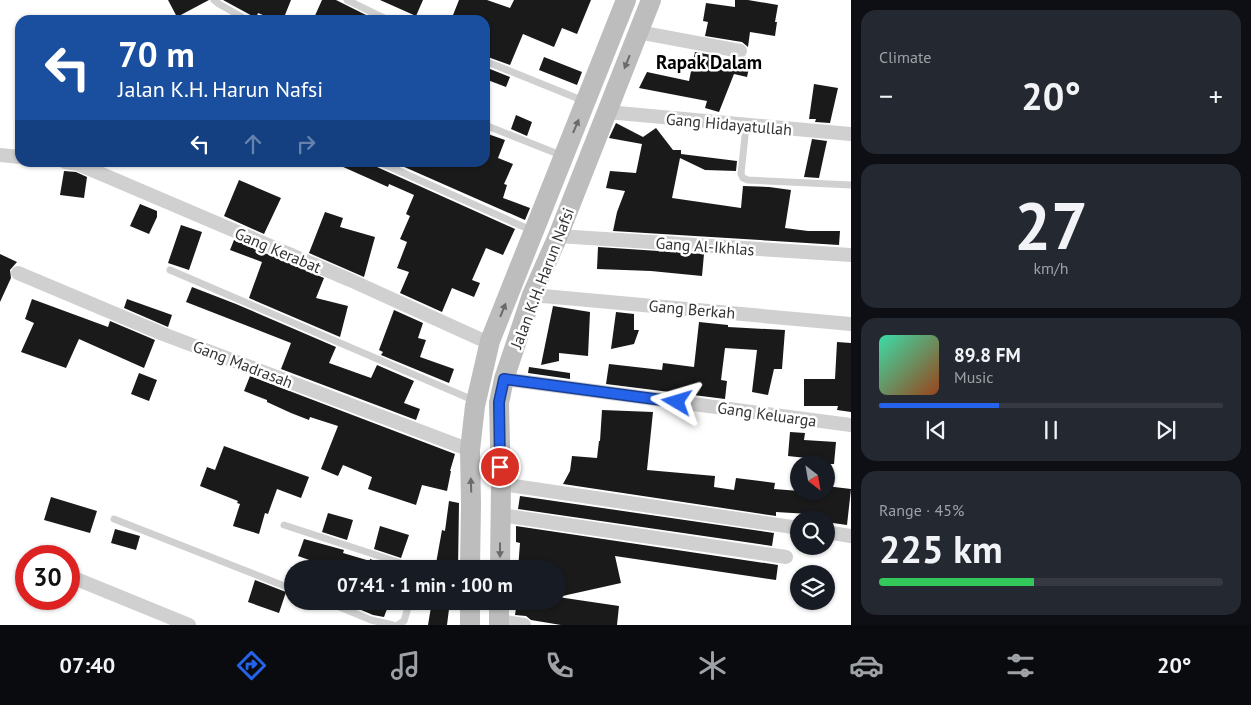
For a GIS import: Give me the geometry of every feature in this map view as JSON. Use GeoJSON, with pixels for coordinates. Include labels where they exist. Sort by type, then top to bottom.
{"type":"FeatureCollection","features":[{"type":"Feature","properties":{"kind":"main road","name":"Jalan K.H. Harun Nafsi"},"geometry":{"type":"LineString","coordinates":[[470,560],[470,450],[476,401],[490,341],[587,102],[626,0]]}},
{"type":"Feature","properties":{"kind":"main road","name":"Jalan K.H. Harun Nafsi"},"geometry":{"type":"LineString","coordinates":[[500,560],[499,402],[504,379],[532,294],[558,236],[651,0]]}},
{"type":"Feature","properties":{"kind":"main road"},"geometry":{"type":"LineString","coordinates":[[470,610],[470,625]]}},
{"type":"Feature","properties":{"kind":"street"},"geometry":{"type":"LineString","coordinates":[[638,32],[740,51]]}},
{"type":"Feature","properties":{"kind":"street","name":"Gang Hidayatullah"},"geometry":{"type":"LineString","coordinates":[[607,112],[851,134]]}},
{"type":"Feature","properties":{"kind":"street"},"geometry":{"type":"LineString","coordinates":[[0,155],[15,156]]}},
{"type":"Feature","properties":{"kind":"street","name":"Gang Kerabat"},"geometry":{"type":"LineString","coordinates":[[85,167],[350,280],[480,340],[490,341]]}},
{"type":"Feature","properties":{"kind":"street","name":"Gang Al-Ikhlas"},"geometry":{"type":"LineString","coordinates":[[558,236],[851,255]]}},
{"type":"Feature","properties":{"kind":"street","name":"Gang Madrasah"},"geometry":{"type":"LineString","coordinates":[[18,273],[163,334],[470,450]]}},
{"type":"Feature","properties":{"kind":"street","name":"Gang Berkah"},"geometry":{"type":"LineString","coordinates":[[532,294],[851,324]]}},
{"type":"Feature","properties":{"kind":"street","name":"Gang Keluarga"},"geometry":{"type":"LineString","coordinates":[[504,379],[851,425]]}},
{"type":"Feature","properties":{"kind":"street"},"geometry":{"type":"LineString","coordinates":[[500,484],[790,527]]}},
{"type":"Feature","properties":{"kind":"street"},"geometry":{"type":"LineString","coordinates":[[500,515],[786,557]]}},
{"type":"Feature","properties":{"kind":"street"},"geometry":{"type":"LineString","coordinates":[[835,533],[851,536]]}},
{"type":"Feature","properties":{"kind":"street"},"geometry":{"type":"LineString","coordinates":[[80,580],[189,625]]}},
{"type":"Feature","properties":{"kind":"street"},"geometry":{"type":"LineString","coordinates":[[499,616],[524,625]]}},
{"type":"Feature","properties":{"kind":"lane"},"geometry":{"type":"LineString","coordinates":[[214,0],[238,15]]}},
{"type":"Feature","properties":{"kind":"lane"},"geometry":{"type":"LineString","coordinates":[[346,0],[378,15]]}},
{"type":"Feature","properties":{"kind":"lane"},"geometry":{"type":"LineString","coordinates":[[490,63],[587,102]]}},
{"type":"Feature","properties":{"kind":"lane"},"geometry":{"type":"LineString","coordinates":[[746,126],[741,174],[743,178],[748,180],[851,185]]}},
{"type":"Feature","properties":{"kind":"lane"},"geometry":{"type":"LineString","coordinates":[[490,127],[564,156]]}},
{"type":"Feature","properties":{"kind":"lane"},"geometry":{"type":"LineString","coordinates":[[390,167],[534,231]]}},
{"type":"Feature","properties":{"kind":"lane"},"geometry":{"type":"LineString","coordinates":[[170,270],[476,401]]}},
{"type":"Feature","properties":{"kind":"lane"},"geometry":{"type":"LineString","coordinates":[[114,519],[284,586]]}},
{"type":"Feature","properties":{"kind":"lane"},"geometry":{"type":"LineString","coordinates":[[284,524],[391,560]]}},
{"type":"Feature","properties":{"kind":"lane"},"geometry":{"type":"LineString","coordinates":[[346,610],[371,620],[393,625]]}},
{"type":"Feature","properties":{"kind":"lane"},"geometry":{"type":"LineString","coordinates":[[398,625],[404,621],[407,610]]}},
{"type":"Feature","properties":{"kind":"building"},"geometry":{"type":"Polygon","coordinates":[[[168,0],[209,0],[181,15],[176,15],[168,0]]]}},
{"type":"Feature","properties":{"kind":"building"},"geometry":{"type":"Polygon","coordinates":[[[223,0],[291,0],[285,15],[263,15],[258,13],[257,15],[250,15],[223,0]]]}},
{"type":"Feature","properties":{"kind":"building"},"geometry":{"type":"Polygon","coordinates":[[[322,0],[336,0],[366,15],[315,15],[322,0]]]}},
{"type":"Feature","properties":{"kind":"building"},"geometry":{"type":"Polygon","coordinates":[[[380,0],[423,0],[416,15],[380,0]]]}},
{"type":"Feature","properties":{"kind":"building"},"geometry":{"type":"Polygon","coordinates":[[[459,0],[487,0],[510,8],[514,0],[591,0],[577,34],[562,28],[554,47],[523,34],[510,65],[490,58],[490,15],[453,15],[459,0]]]}},
{"type":"Feature","properties":{"kind":"building"},"geometry":{"type":"Polygon","coordinates":[[[735,0],[748,0],[778,5],[775,36],[750,32],[748,47],[742,42],[705,36],[708,22],[703,21],[706,3],[735,7],[735,0]]]}},
{"type":"Feature","properties":{"kind":"building"},"geometry":{"type":"Polygon","coordinates":[[[695,52],[738,60],[746,57],[751,59],[747,77],[734,74],[719,112],[705,108],[707,101],[639,88],[647,72],[689,81],[695,52]]]}},
{"type":"Feature","properties":{"kind":"building"},"geometry":{"type":"Polygon","coordinates":[[[544,57],[582,72],[577,85],[539,70],[544,57]]]}},
{"type":"Feature","properties":{"kind":"building"},"geometry":{"type":"Polygon","coordinates":[[[490,69],[510,77],[506,87],[490,81],[490,69]]]}},
{"type":"Feature","properties":{"kind":"building"},"geometry":{"type":"Polygon","coordinates":[[[814,84],[838,88],[830,123],[815,122],[816,119],[809,119],[814,84]]]}},
{"type":"Feature","properties":{"kind":"building"},"geometry":{"type":"Polygon","coordinates":[[[516,115],[532,122],[527,136],[511,129],[516,115]]]}},
{"type":"Feature","properties":{"kind":"building"},"geometry":{"type":"Polygon","coordinates":[[[616,123],[643,137],[656,128],[673,150],[681,150],[681,154],[737,161],[736,171],[705,170],[680,158],[672,198],[741,208],[743,186],[791,190],[785,228],[808,231],[840,231],[839,245],[613,231],[617,212],[625,191],[606,188],[610,171],[636,173],[642,144],[609,138],[616,123]]]}},
{"type":"Feature","properties":{"kind":"building"},"geometry":{"type":"Polygon","coordinates":[[[490,135],[505,140],[498,158],[513,164],[504,184],[507,185],[503,198],[530,208],[525,220],[404,167],[490,167],[490,135]]]}},
{"type":"Feature","properties":{"kind":"building"},"geometry":{"type":"Polygon","coordinates":[[[812,139],[827,141],[819,178],[804,177],[812,139]]]}},
{"type":"Feature","properties":{"kind":"building"},"geometry":{"type":"Polygon","coordinates":[[[343,167],[377,167],[515,229],[503,255],[486,248],[472,280],[480,283],[474,297],[452,288],[442,312],[400,293],[409,272],[397,268],[407,242],[400,239],[410,216],[406,214],[414,195],[389,184],[388,187],[343,167]]]}},
{"type":"Feature","properties":{"kind":"building"},"geometry":{"type":"Polygon","coordinates":[[[64,171],[76,172],[87,177],[84,198],[60,195],[64,171]]]}},
{"type":"Feature","properties":{"kind":"building"},"geometry":{"type":"Polygon","coordinates":[[[239,180],[281,198],[264,234],[224,216],[239,180]]]}},
{"type":"Feature","properties":{"kind":"building"},"geometry":{"type":"Polygon","coordinates":[[[140,204],[157,211],[157,217],[149,234],[130,226],[140,204]]]}},
{"type":"Feature","properties":{"kind":"building"},"geometry":{"type":"Polygon","coordinates":[[[325,212],[343,218],[340,227],[375,237],[364,277],[309,253],[325,212]]]}},
{"type":"Feature","properties":{"kind":"building"},"geometry":{"type":"Polygon","coordinates":[[[181,225],[202,232],[189,270],[168,263],[181,225]]]}},
{"type":"Feature","properties":{"kind":"building"},"geometry":{"type":"Polygon","coordinates":[[[234,240],[324,278],[316,298],[348,306],[340,337],[249,298],[262,262],[230,250],[234,240]]]}},
{"type":"Feature","properties":{"kind":"building"},"geometry":{"type":"Polygon","coordinates":[[[598,247],[704,254],[702,276],[651,271],[597,269],[598,247]]]}},
{"type":"Feature","properties":{"kind":"building"},"geometry":{"type":"Polygon","coordinates":[[[0,254],[17,262],[10,270],[11,278],[0,302],[0,254]]]}},
{"type":"Feature","properties":{"kind":"building"},"geometry":{"type":"Polygon","coordinates":[[[192,287],[336,347],[329,363],[371,378],[377,365],[414,381],[404,403],[420,409],[416,420],[281,369],[291,343],[186,302],[192,287]]]}},
{"type":"Feature","properties":{"kind":"building"},"geometry":{"type":"Polygon","coordinates":[[[32,299],[108,327],[110,321],[155,340],[144,368],[79,339],[66,368],[21,352],[34,323],[25,319],[32,299]]]}},
{"type":"Feature","properties":{"kind":"building"},"geometry":{"type":"Polygon","coordinates":[[[127,299],[172,315],[168,327],[124,308],[127,299]]]}},
{"type":"Feature","properties":{"kind":"building"},"geometry":{"type":"Polygon","coordinates":[[[553,306],[590,312],[588,356],[559,353],[559,361],[541,365],[553,306]]]}},
{"type":"Feature","properties":{"kind":"building"},"geometry":{"type":"Polygon","coordinates":[[[394,310],[423,323],[418,338],[426,340],[420,357],[454,369],[449,383],[381,355],[383,352],[379,350],[394,310]]]}},
{"type":"Feature","properties":{"kind":"building"},"geometry":{"type":"Polygon","coordinates":[[[616,312],[634,314],[634,330],[639,330],[634,344],[611,349],[616,312]]]}},
{"type":"Feature","properties":{"kind":"building"},"geometry":{"type":"Polygon","coordinates":[[[699,322],[728,325],[728,327],[785,330],[782,369],[774,369],[768,395],[752,392],[757,350],[725,348],[721,380],[727,381],[725,399],[606,384],[609,364],[662,370],[663,363],[694,367],[699,322]]]}},
{"type":"Feature","properties":{"kind":"building"},"geometry":{"type":"Polygon","coordinates":[[[837,342],[851,343],[851,412],[837,410],[838,406],[804,406],[804,379],[835,379],[837,342]]]}},
{"type":"Feature","properties":{"kind":"building"},"geometry":{"type":"Polygon","coordinates":[[[529,367],[570,373],[570,379],[528,373],[529,367]]]}},
{"type":"Feature","properties":{"kind":"building"},"geometry":{"type":"Polygon","coordinates":[[[139,373],[157,380],[149,401],[131,394],[139,373]]]}},
{"type":"Feature","properties":{"kind":"building"},"geometry":{"type":"Polygon","coordinates":[[[250,376],[455,454],[447,491],[422,485],[416,505],[368,489],[372,477],[343,465],[338,476],[321,469],[338,426],[310,417],[309,420],[244,391],[250,376]]]}},
{"type":"Feature","properties":{"kind":"building"},"geometry":{"type":"Polygon","coordinates":[[[602,410],[653,412],[647,470],[715,476],[714,487],[734,490],[736,478],[775,483],[774,489],[790,490],[790,500],[835,500],[835,487],[851,489],[847,525],[835,523],[835,510],[790,510],[790,513],[776,512],[776,516],[563,484],[570,471],[572,456],[597,458],[602,410]]]}},
{"type":"Feature","properties":{"kind":"building"},"geometry":{"type":"Polygon","coordinates":[[[790,432],[805,433],[804,440],[836,442],[835,455],[788,456],[790,432]]]}},
{"type":"Feature","properties":{"kind":"building"},"geometry":{"type":"Polygon","coordinates":[[[224,446],[309,477],[301,498],[277,489],[268,514],[265,513],[259,534],[233,526],[240,504],[237,503],[238,501],[200,486],[207,467],[215,470],[224,446]]]}},
{"type":"Feature","properties":{"kind":"building"},"geometry":{"type":"Polygon","coordinates":[[[520,496],[774,533],[772,546],[518,509],[520,496]]]}},
{"type":"Feature","properties":{"kind":"building"},"geometry":{"type":"Polygon","coordinates":[[[51,497],[97,511],[90,533],[44,520],[51,497]]]}},
{"type":"Feature","properties":{"kind":"building"},"geometry":{"type":"Polygon","coordinates":[[[449,501],[459,503],[458,560],[437,560],[442,530],[445,531],[449,501]]]}},
{"type":"Feature","properties":{"kind":"building"},"geometry":{"type":"Polygon","coordinates":[[[328,513],[353,520],[347,540],[322,532],[328,513]]]}},
{"type":"Feature","properties":{"kind":"building"},"geometry":{"type":"Polygon","coordinates":[[[380,526],[409,535],[401,558],[374,549],[380,526]]]}},
{"type":"Feature","properties":{"kind":"building"},"geometry":{"type":"Polygon","coordinates":[[[516,526],[778,565],[776,580],[615,556],[621,583],[566,595],[566,560],[519,560],[520,543],[516,542],[516,526]]]}},
{"type":"Feature","properties":{"kind":"building"},"geometry":{"type":"Polygon","coordinates":[[[115,529],[140,536],[136,550],[111,543],[115,529]]]}},
{"type":"Feature","properties":{"kind":"building"},"geometry":{"type":"Polygon","coordinates":[[[304,539],[344,550],[343,553],[367,560],[309,560],[298,556],[304,539]]]}},
{"type":"Feature","properties":{"kind":"building"},"geometry":{"type":"Polygon","coordinates":[[[255,580],[284,591],[284,598],[279,613],[248,602],[255,580]]]}},
{"type":"Feature","properties":{"kind":"building"},"geometry":{"type":"Polygon","coordinates":[[[566,598],[619,606],[617,625],[561,625],[515,615],[516,610],[566,610],[566,598]]]}},
{"type":"Feature","properties":{"kind":"building"},"geometry":{"type":"Polygon","coordinates":[[[361,610],[387,610],[384,617],[361,610]]]}},
{"type":"Feature","properties":{"kind":"building"},"geometry":{"type":"Polygon","coordinates":[[[430,610],[449,610],[447,625],[428,625],[430,610]]]}},
{"type":"Feature","properties":{"kind":"district","name":"Rapak Dalam"},"geometry":{"type":"Point","coordinates":[709,62]}},
{"type":"Feature","properties":{"kind":"route"},"geometry":{"type":"LineString","coordinates":[[500,467],[499,402],[504,379],[677,402]]}}]}
